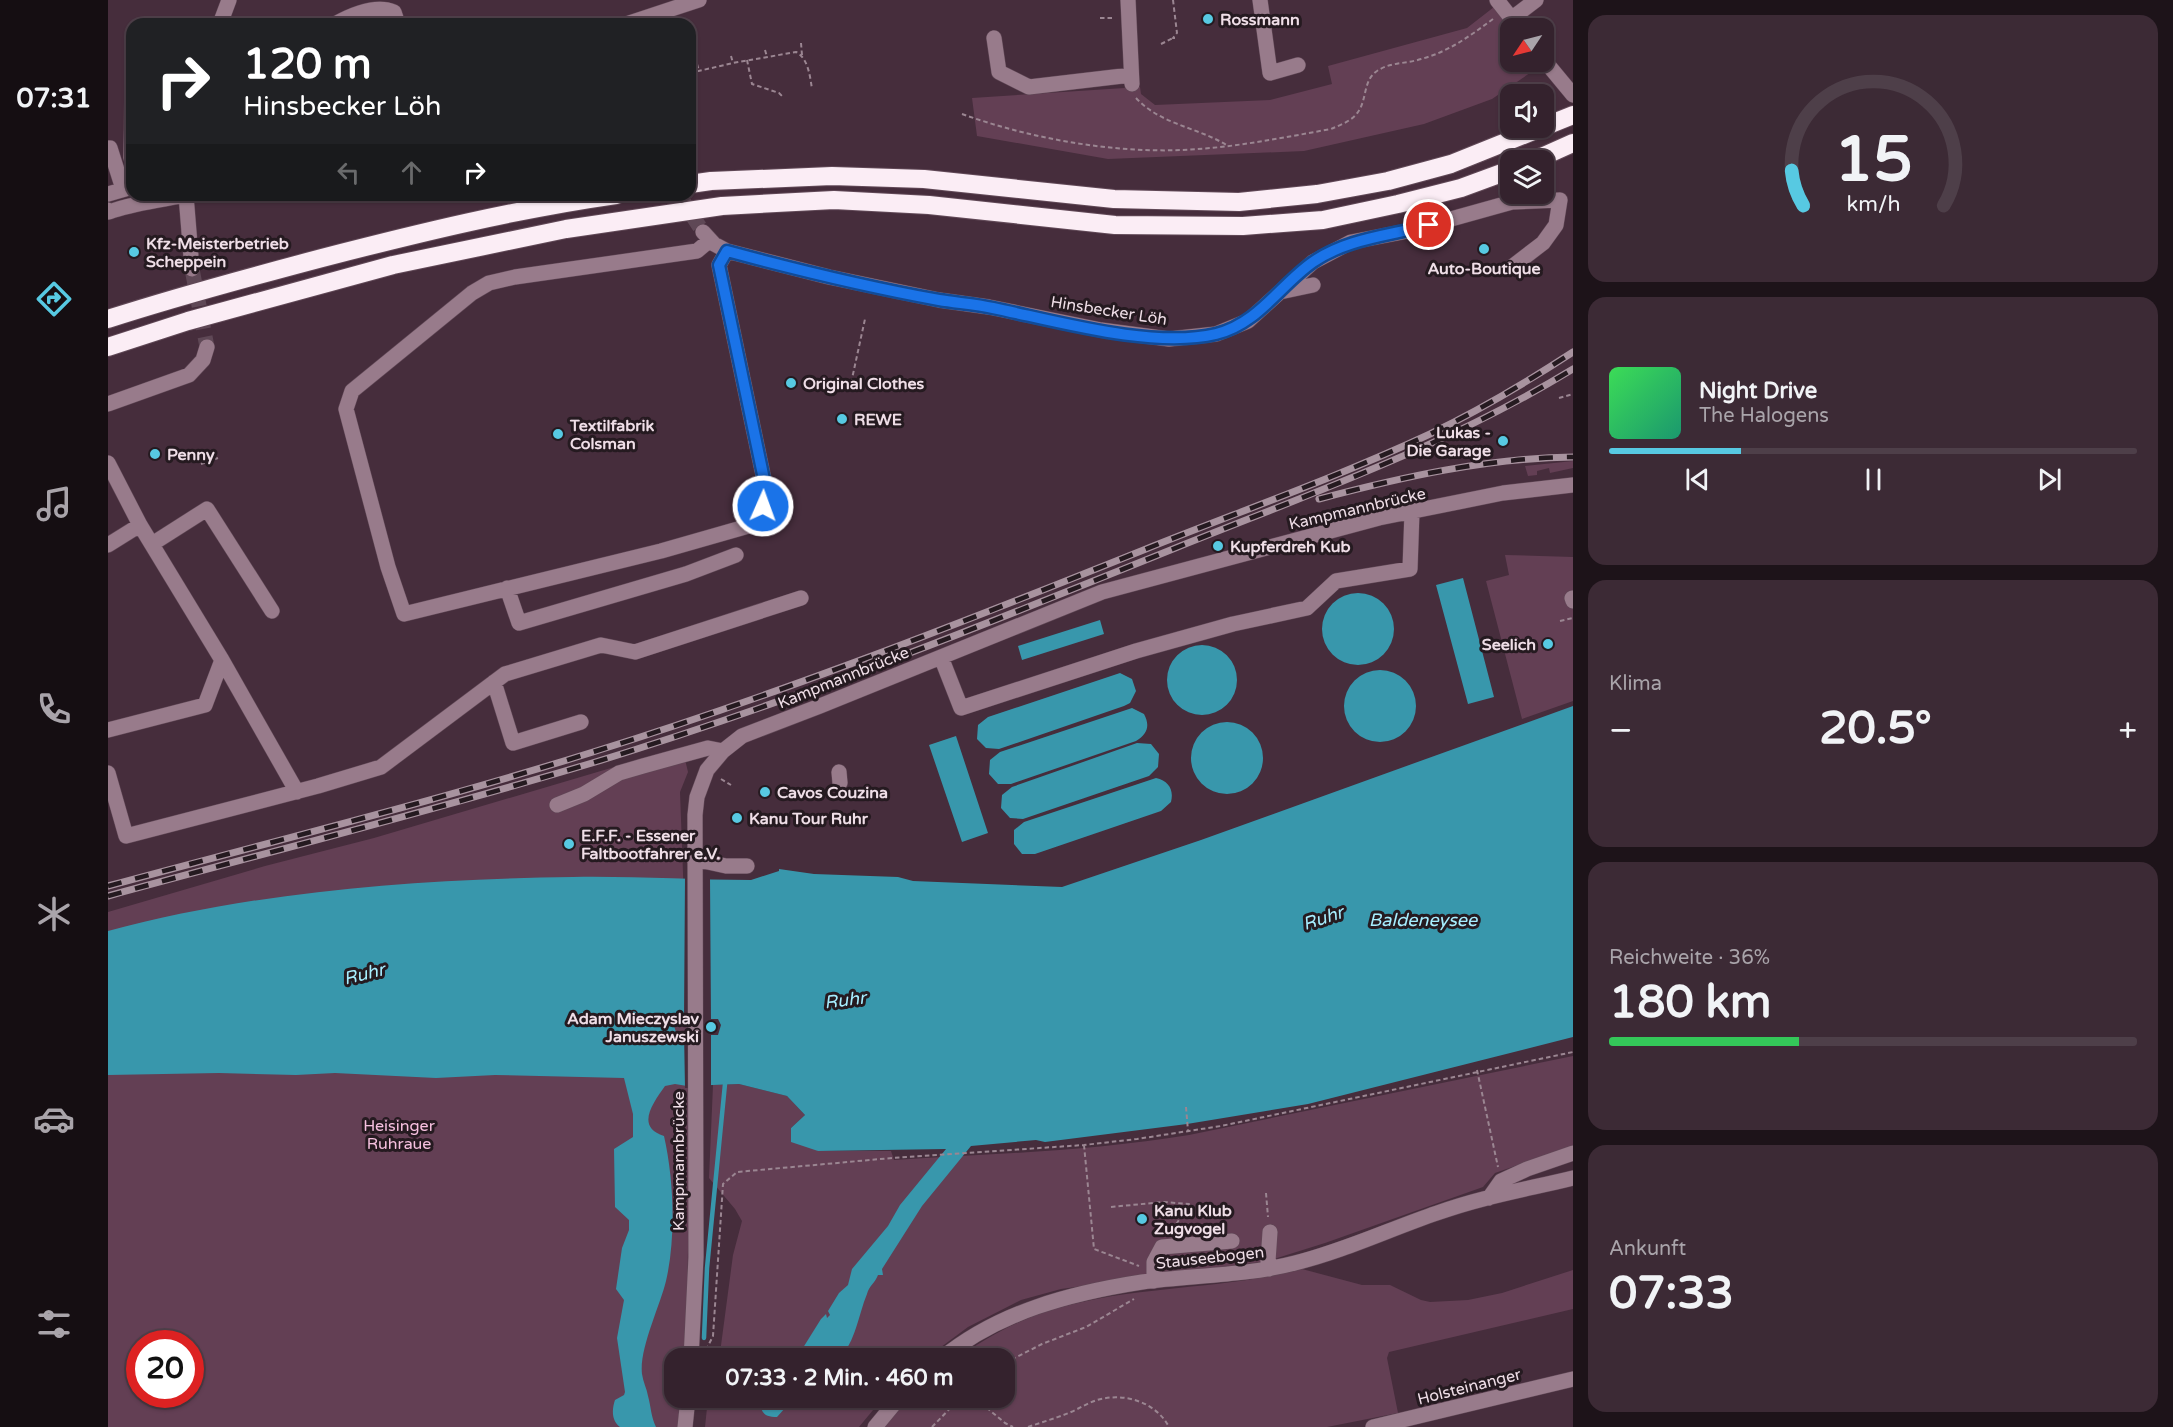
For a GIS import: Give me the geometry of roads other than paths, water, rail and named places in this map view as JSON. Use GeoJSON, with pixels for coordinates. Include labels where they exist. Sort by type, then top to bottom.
{"type":"FeatureCollection","features":[{"type":"Feature","properties":{"kind":"highway"},"geometry":{"type":"LineString","coordinates":[[696,183],[832,176],[913,179],[1114,199],[1239,202],[1317,194],[1388,181],[1451,164],[1571,116]]}},
{"type":"Feature","properties":{"kind":"highway"},"geometry":{"type":"LineString","coordinates":[[1554,152],[1573,143]]}},
{"type":"Feature","properties":{"kind":"highway"},"geometry":{"type":"LineString","coordinates":[[108,347],[188,321],[393,265],[566,229],[722,206],[834,200],[929,206],[1115,225],[1243,226],[1323,220],[1387,207],[1461,188],[1500,174]]}},
{"type":"Feature","properties":{"kind":"highway"},"geometry":{"type":"LineString","coordinates":[[108,319],[181,295],[384,242],[573,201]]}},
{"type":"Feature","properties":{"kind":"street"},"geometry":{"type":"LineString","coordinates":[[222,18],[229,0]]}},
{"type":"Feature","properties":{"kind":"street"},"geometry":{"type":"LineString","coordinates":[[644,18],[699,0]]}},
{"type":"Feature","properties":{"kind":"street"},"geometry":{"type":"LineString","coordinates":[[994,38],[999,72],[1029,87],[1132,80],[1128,0]]}},
{"type":"Feature","properties":{"kind":"street"},"geometry":{"type":"LineString","coordinates":[[1260,0],[1271,29],[1270,73],[1298,65]]}},
{"type":"Feature","properties":{"kind":"street"},"geometry":{"type":"LineString","coordinates":[[1508,14],[1536,0]]}},
{"type":"Feature","properties":{"kind":"street"},"geometry":{"type":"LineString","coordinates":[[351,18],[374,9],[387,9],[394,12],[396,18]]}},
{"type":"Feature","properties":{"kind":"street"},"geometry":{"type":"LineString","coordinates":[[1554,72],[1573,95]]}},
{"type":"Feature","properties":{"kind":"street"},"geometry":{"type":"LineString","coordinates":[[108,148],[126,184]]}},
{"type":"Feature","properties":{"kind":"street"},"geometry":{"type":"LineString","coordinates":[[108,194],[126,189]]}},
{"type":"Feature","properties":{"kind":"street","name":"Hinsbecker Löh"},"geometry":{"type":"LineString","coordinates":[[507,588],[404,614],[388,567],[346,410],[352,391],[472,293],[489,283],[515,277],[697,251],[707,236],[727,251],[829,277],[1101,330],[1169,339],[1216,334],[1248,321],[1313,262],[1351,242],[1408,231],[1512,202],[1560,200],[1556,225],[1543,243],[1513,266]]}},
{"type":"Feature","properties":{"kind":"street"},"geometry":{"type":"LineString","coordinates":[[109,211],[141,202],[158,201]]}},
{"type":"Feature","properties":{"kind":"street"},"geometry":{"type":"LineString","coordinates":[[186,201],[192,268]]}},
{"type":"Feature","properties":{"kind":"street"},"geometry":{"type":"LineString","coordinates":[[727,251],[719,265],[766,489],[759,523],[661,551],[507,588],[519,623],[686,574],[736,555]]}},
{"type":"Feature","properties":{"kind":"street"},"geometry":{"type":"LineString","coordinates":[[1280,292],[1312,285]]}},
{"type":"Feature","properties":{"kind":"street"},"geometry":{"type":"LineString","coordinates":[[108,404],[189,375],[203,360],[207,347]]}},
{"type":"Feature","properties":{"kind":"street"},"geometry":{"type":"LineString","coordinates":[[108,463],[140,525],[222,660],[297,792]]}},
{"type":"Feature","properties":{"kind":"street","name":"Kampmannbrücke"},"geometry":{"type":"LineString","coordinates":[[697,1348],[694,815],[697,797],[707,770],[723,751],[742,736],[753,731],[1102,592],[1363,522],[1503,493],[1573,485]]}},
{"type":"Feature","properties":{"kind":"street"},"geometry":{"type":"LineString","coordinates":[[152,544],[207,509],[272,611]]}},
{"type":"Feature","properties":{"kind":"street"},"geometry":{"type":"LineString","coordinates":[[941,657],[961,708],[1136,651],[1233,624],[1307,608],[1336,580],[1410,569],[1412,512]]}},
{"type":"Feature","properties":{"kind":"street"},"geometry":{"type":"LineString","coordinates":[[108,545],[140,525]]}},
{"type":"Feature","properties":{"kind":"street"},"geometry":{"type":"LineString","coordinates":[[108,773],[126,836],[297,792],[381,767],[505,674],[601,645],[635,652],[801,598]]}},
{"type":"Feature","properties":{"kind":"street"},"geometry":{"type":"LineString","coordinates":[[108,730],[205,705],[222,660]]}},
{"type":"Feature","properties":{"kind":"street"},"geometry":{"type":"LineString","coordinates":[[494,682],[513,743],[581,722]]}},
{"type":"Feature","properties":{"kind":"street"},"geometry":{"type":"LineString","coordinates":[[557,805],[635,768],[708,748],[723,751]]}},
{"type":"Feature","properties":{"kind":"street"},"geometry":{"type":"LineString","coordinates":[[694,859],[726,866],[747,866]]}},
{"type":"Feature","properties":{"kind":"street"},"geometry":{"type":"LineString","coordinates":[[1489,1198],[1501,1181],[1573,1153]]}},
{"type":"Feature","properties":{"kind":"street","name":"Stauseebogen"},"geometry":{"type":"LineString","coordinates":[[955,1348],[983,1331],[1047,1302],[1148,1282],[1269,1269],[1329,1252],[1440,1211],[1573,1178]]}},
{"type":"Feature","properties":{"kind":"street"},"geometry":{"type":"LineString","coordinates":[[1269,1269],[1270,1232]]}},
{"type":"Feature","properties":{"kind":"street"},"geometry":{"type":"LineString","coordinates":[[1148,1282],[1154,1262],[1162,1247],[1232,1241]]}},
{"type":"Feature","properties":{"kind":"street","name":"Holsteinanger"},"geometry":{"type":"LineString","coordinates":[[1373,1427],[1573,1379]]}},
{"type":"Feature","properties":{"kind":"street"},"geometry":{"type":"LineString","coordinates":[[685,1427],[687,1408]]}},
{"type":"Feature","properties":{"kind":"street"},"geometry":{"type":"LineString","coordinates":[[874,1427],[890,1408]]}},
{"type":"Feature","properties":{"kind":"water"},"geometry":{"type":"Polygon","coordinates":[[[1463,578],[1494,697],[1468,704],[1436,585],[1463,578]]]}},
{"type":"Feature","properties":{"kind":"water"},"geometry":{"type":"Polygon","coordinates":[[[1358,593],[1378,599],[1388,609],[1394,629],[1388,649],[1378,659],[1358,665],[1338,659],[1328,649],[1322,629],[1328,609],[1338,599],[1358,593]]]}},
{"type":"Feature","properties":{"kind":"water"},"geometry":{"type":"Polygon","coordinates":[[[1100,620],[1104,634],[1022,660],[1018,646],[1100,620]]]}},
{"type":"Feature","properties":{"kind":"water"},"geometry":{"type":"Polygon","coordinates":[[[1202,645],[1215,648],[1227,655],[1234,667],[1237,680],[1234,693],[1227,705],[1215,712],[1202,715],[1189,712],[1177,705],[1170,693],[1167,680],[1170,667],[1177,655],[1189,648],[1202,645]]]}},
{"type":"Feature","properties":{"kind":"water"},"geometry":{"type":"Polygon","coordinates":[[[1387,670],[1406,680],[1414,692],[1416,706],[1414,720],[1406,732],[1394,740],[1373,742],[1354,732],[1346,720],[1344,699],[1354,680],[1366,672],[1387,670]]]}},
{"type":"Feature","properties":{"kind":"water"},"geometry":{"type":"Polygon","coordinates":[[[1120,673],[1132,679],[1136,691],[1130,703],[1124,706],[999,749],[986,748],[977,739],[978,725],[988,717],[1120,673]]]}},
{"type":"Feature","properties":{"kind":"water"},"geometry":{"type":"Polygon","coordinates":[[[1573,706],[1573,1037],[1308,1104],[1187,1124],[1045,1142],[1036,1140],[971,1146],[922,1206],[882,1269],[883,1275],[878,1275],[869,1289],[847,1348],[803,1348],[821,1319],[826,1314],[827,1318],[830,1315],[828,1311],[839,1293],[848,1285],[852,1269],[888,1226],[900,1205],[946,1149],[818,1151],[791,1142],[791,1128],[805,1115],[787,1096],[739,1084],[665,1086],[652,1107],[648,1121],[655,1132],[664,1136],[672,1190],[669,1264],[642,1364],[643,1377],[656,1427],[620,1427],[613,1414],[615,1400],[625,1392],[617,1338],[624,1300],[616,1289],[622,1248],[629,1230],[629,1220],[615,1207],[614,1149],[633,1137],[633,1114],[624,1078],[495,1075],[436,1078],[335,1073],[108,1075],[108,931],[164,917],[280,897],[397,884],[573,877],[751,880],[779,871],[779,869],[814,874],[898,877],[913,881],[1062,887],[1201,840],[1573,706]],[[677,1019],[674,1026],[677,1035],[718,1035],[721,1025],[718,1019],[677,1019]]]}},
{"type":"Feature","properties":{"kind":"water"},"geometry":{"type":"Polygon","coordinates":[[[1132,708],[1144,714],[1147,722],[1147,729],[1136,741],[1011,784],[998,784],[989,774],[990,760],[1000,752],[1132,708]]]}},
{"type":"Feature","properties":{"kind":"water"},"geometry":{"type":"Polygon","coordinates":[[[1227,722],[1247,728],[1257,738],[1263,758],[1257,778],[1247,788],[1227,794],[1207,788],[1197,778],[1191,758],[1197,738],[1207,728],[1227,722]]]}},
{"type":"Feature","properties":{"kind":"water"},"geometry":{"type":"Polygon","coordinates":[[[956,736],[988,833],[962,842],[929,745],[956,736]]]}},
{"type":"Feature","properties":{"kind":"water"},"geometry":{"type":"Polygon","coordinates":[[[1137,743],[1151,744],[1159,754],[1158,767],[1149,776],[1023,819],[1010,818],[1001,808],[1002,795],[1012,787],[1137,743]]]}},
{"type":"Feature","properties":{"kind":"water"},"geometry":{"type":"Polygon","coordinates":[[[1156,778],[1170,787],[1172,794],[1171,802],[1161,811],[1035,854],[1022,854],[1014,844],[1014,830],[1024,822],[1156,778]]]}},
{"type":"Feature","properties":{"kind":"water"},"geometry":{"type":"Polygon","coordinates":[[[761,1408],[785,1408],[777,1417],[764,1413],[761,1408]]]}},
{"type":"Feature","properties":{"kind":"waterway"},"geometry":{"type":"LineString","coordinates":[[704,1338],[707,1268],[725,1084]]}},
{"type":"Feature","properties":{"kind":"tunnel"},"geometry":{"type":"LineString","coordinates":[[683,201],[703,232]]}},
{"type":"Feature","properties":{"kind":"tunnel"},"geometry":{"type":"LineString","coordinates":[[192,269],[207,347]]}},
{"type":"Feature","properties":{"kind":"railway"},"geometry":{"type":"LineString","coordinates":[[108,886],[412,805],[533,770],[663,730],[802,682],[1360,465],[1467,415],[1521,385],[1573,352]]}},
{"type":"Feature","properties":{"kind":"railway"},"geometry":{"type":"LineString","coordinates":[[108,896],[532,781],[666,740],[812,689],[1029,606],[1377,467],[1476,422],[1573,369]]}},
{"type":"Feature","properties":{"kind":"railway"},"geometry":{"type":"LineString","coordinates":[[1319,499],[1445,470],[1509,461],[1573,457]]}},
{"type":"Feature","properties":{"kind":"place","name":"Rossmann"},"geometry":{"type":"Point","coordinates":[1208,19]}},
{"type":"Feature","properties":{"kind":"place","name":"Auto-Boutique"},"geometry":{"type":"Point","coordinates":[1484,249]}},
{"type":"Feature","properties":{"kind":"place","name":"Kfz-Meisterbetrieb Scheppein"},"geometry":{"type":"Point","coordinates":[134,252]}},
{"type":"Feature","properties":{"kind":"place","name":"Original Clothes"},"geometry":{"type":"Point","coordinates":[791,383]}},
{"type":"Feature","properties":{"kind":"place","name":"REWE"},"geometry":{"type":"Point","coordinates":[842,419]}},
{"type":"Feature","properties":{"kind":"place","name":"Textilfabrik Colsman"},"geometry":{"type":"Point","coordinates":[558,434]}},
{"type":"Feature","properties":{"kind":"place","name":"Lukas - Die Garage"},"geometry":{"type":"Point","coordinates":[1503,441]}},
{"type":"Feature","properties":{"kind":"place","name":"Penny"},"geometry":{"type":"Point","coordinates":[155,454]}},
{"type":"Feature","properties":{"kind":"place","name":"Kupferdreh Kub"},"geometry":{"type":"Point","coordinates":[1218,546]}},
{"type":"Feature","properties":{"kind":"place","name":"Seelich"},"geometry":{"type":"Point","coordinates":[1548,644]}},
{"type":"Feature","properties":{"kind":"place","name":"Cavos Couzina"},"geometry":{"type":"Point","coordinates":[765,792]}},
{"type":"Feature","properties":{"kind":"place","name":"Kanu Tour Ruhr"},"geometry":{"type":"Point","coordinates":[737,818]}},
{"type":"Feature","properties":{"kind":"place","name":"E.F.F. - Essener Faltbootfahrer e.V."},"geometry":{"type":"Point","coordinates":[569,844]}},
{"type":"Feature","properties":{"kind":"place","name":"Adam Mieczyslav Januszewski"},"geometry":{"type":"Point","coordinates":[711,1027]}},
{"type":"Feature","properties":{"kind":"place","name":"Kanu Klub Zugvogel"},"geometry":{"type":"Point","coordinates":[1142,1219]}},
{"type":"Feature","properties":{"kind":"water label","name":"Ruhr"},"geometry":{"type":"Point","coordinates":[1323,918]}},
{"type":"Feature","properties":{"kind":"water label","name":"Baldeneysee"},"geometry":{"type":"Point","coordinates":[1423,920]}},
{"type":"Feature","properties":{"kind":"water label","name":"Ruhr"},"geometry":{"type":"Point","coordinates":[364,974]}},
{"type":"Feature","properties":{"kind":"water label","name":"Ruhr"},"geometry":{"type":"Point","coordinates":[845,1000]}},
{"type":"Feature","properties":{"kind":"park label","name":"Heisinger Ruhraue"},"geometry":{"type":"Point","coordinates":[399,1134]}}]}
